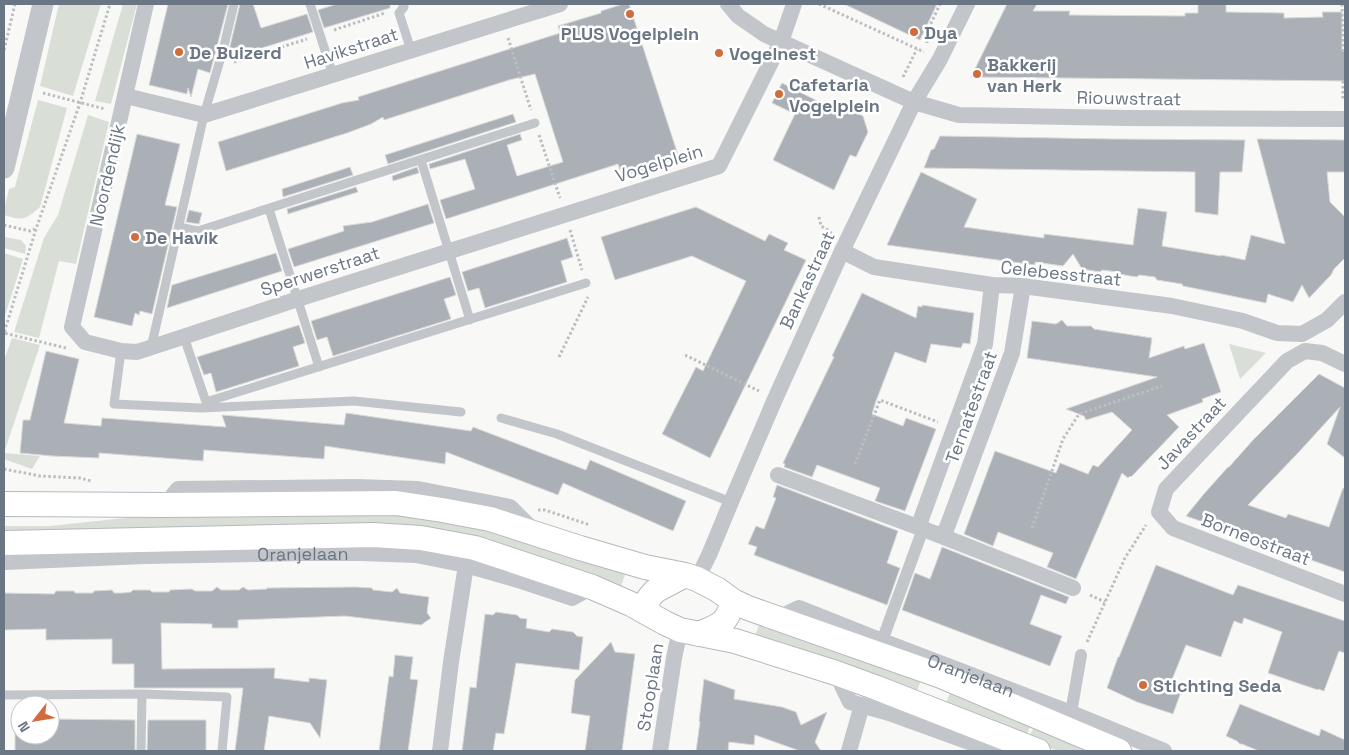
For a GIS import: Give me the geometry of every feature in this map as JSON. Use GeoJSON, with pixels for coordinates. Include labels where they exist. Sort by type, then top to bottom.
{"type":"FeatureCollection","features":[{"type":"Feature","properties":{"kind":"main road","name":"Oranjelaan"},"geometry":{"type":"LineString","coordinates":[[4,504],[396,503],[490,519],[645,567],[691,577],[748,608],[941,676],[1120,751]]}},
{"type":"Feature","properties":{"kind":"main road","name":"Oranjelaan"},"geometry":{"type":"LineString","coordinates":[[4,543],[373,535],[421,538],[475,548],[592,587],[631,604],[665,624],[690,632],[735,642],[836,673],[1038,751]]}},
{"type":"Feature","properties":{"kind":"main road"},"geometry":{"type":"LineString","coordinates":[[645,612],[649,598],[655,591],[691,577]]}},
{"type":"Feature","properties":{"kind":"main road"},"geometry":{"type":"LineString","coordinates":[[690,632],[720,625],[730,614],[733,601]]}},
{"type":"Feature","properties":{"kind":"street"},"geometry":{"type":"LineString","coordinates":[[4,168],[43,4]]}},
{"type":"Feature","properties":{"kind":"street","name":"Noordendijk"},"geometry":{"type":"LineString","coordinates":[[136,350],[86,342],[72,327],[146,4]]}},
{"type":"Feature","properties":{"kind":"street","name":"Havikstraat"},"geometry":{"type":"LineString","coordinates":[[204,115],[560,4]]}},
{"type":"Feature","properties":{"kind":"street"},"geometry":{"type":"LineString","coordinates":[[728,4],[738,16],[764,34],[914,102]]}},
{"type":"Feature","properties":{"kind":"street","name":"Vogelplein"},"geometry":{"type":"LineString","coordinates":[[565,214],[719,166],[782,42],[794,4]]}},
{"type":"Feature","properties":{"kind":"street","name":"Bankastraat"},"geometry":{"type":"LineString","coordinates":[[691,577],[709,555],[775,399],[842,252],[914,102],[940,59],[967,4]]}},
{"type":"Feature","properties":{"kind":"street"},"geometry":{"type":"LineString","coordinates":[[126,96],[204,115]]}},
{"type":"Feature","properties":{"kind":"street","name":"Riouwstraat"},"geometry":{"type":"LineString","coordinates":[[914,102],[959,115],[1345,119]]}},
{"type":"Feature","properties":{"kind":"street","name":"Sperwerstraat"},"geometry":{"type":"LineString","coordinates":[[136,350],[565,214]]}},
{"type":"Feature","properties":{"kind":"street","name":"Celebesstraat"},"geometry":{"type":"LineString","coordinates":[[842,252],[874,267],[992,285],[1024,286],[1172,306],[1243,321],[1277,334],[1302,334],[1327,320],[1345,302]]}},
{"type":"Feature","properties":{"kind":"street","name":"Ternatestraat"},"geometry":{"type":"LineString","coordinates":[[923,529],[920,522],[985,344],[992,285]]}},
{"type":"Feature","properties":{"kind":"street","name":"Ternatestraat"},"geometry":{"type":"LineString","coordinates":[[939,535],[946,530],[1012,353],[1024,286]]}},
{"type":"Feature","properties":{"kind":"street","name":"Javastraat"},"geometry":{"type":"LineString","coordinates":[[1159,512],[1166,489],[1287,361],[1305,352],[1322,353],[1345,364]]}},
{"type":"Feature","properties":{"kind":"street"},"geometry":{"type":"LineString","coordinates":[[778,475],[939,535],[1073,588]]}},
{"type":"Feature","properties":{"kind":"street","name":"Borneostraat"},"geometry":{"type":"LineString","coordinates":[[1159,512],[1173,528],[1345,594]]}},
{"type":"Feature","properties":{"kind":"street"},"geometry":{"type":"LineString","coordinates":[[882,641],[923,529]]}},
{"type":"Feature","properties":{"kind":"street","name":"Oranjelaan"},"geometry":{"type":"LineString","coordinates":[[4,562],[145,556],[362,553],[416,555],[466,565],[572,598],[592,587]]}},
{"type":"Feature","properties":{"kind":"street"},"geometry":{"type":"LineString","coordinates":[[440,751],[466,565]]}},
{"type":"Feature","properties":{"kind":"street","name":"Oranjelaan"},"geometry":{"type":"LineString","coordinates":[[778,618],[799,608],[1072,713],[1164,751]]}},
{"type":"Feature","properties":{"kind":"street","name":"Stooplaan"},"geometry":{"type":"LineString","coordinates":[[660,751],[674,658],[690,632]]}},
{"type":"Feature","properties":{"kind":"street"},"geometry":{"type":"LineString","coordinates":[[1072,713],[1081,655]]}},
{"type":"Feature","properties":{"kind":"street"},"geometry":{"type":"LineString","coordinates":[[836,673],[850,702],[889,713],[994,751]]}},
{"type":"Feature","properties":{"kind":"street"},"geometry":{"type":"LineString","coordinates":[[849,751],[862,706]]}},
{"type":"Feature","properties":{"kind":"lane"},"geometry":{"type":"LineString","coordinates":[[235,4],[204,115],[180,227],[136,350],[114,404],[201,408],[354,400],[461,412]]}},
{"type":"Feature","properties":{"kind":"lane"},"geometry":{"type":"LineString","coordinates":[[310,4],[333,75]]}},
{"type":"Feature","properties":{"kind":"lane"},"geometry":{"type":"LineString","coordinates":[[403,4],[404,7],[399,13],[411,50]]}},
{"type":"Feature","properties":{"kind":"lane"},"geometry":{"type":"LineString","coordinates":[[180,227],[198,232],[536,123]]}},
{"type":"Feature","properties":{"kind":"lane"},"geometry":{"type":"LineString","coordinates":[[421,160],[470,320]]}},
{"type":"Feature","properties":{"kind":"lane"},"geometry":{"type":"LineString","coordinates":[[269,208],[319,367]]}},
{"type":"Feature","properties":{"kind":"lane"},"geometry":{"type":"LineString","coordinates":[[184,336],[206,402],[586,283]]}},
{"type":"Feature","properties":{"kind":"lane"},"geometry":{"type":"LineString","coordinates":[[502,418],[557,434],[731,502]]}},
{"type":"Feature","properties":{"kind":"lane"},"geometry":{"type":"LineString","coordinates":[[141,751],[142,694]]}},
{"type":"Feature","properties":{"kind":"lane"},"geometry":{"type":"LineString","coordinates":[[4,695],[142,694],[227,697],[222,751]]}},
{"type":"Feature","properties":{"kind":"path"},"geometry":{"type":"LineString","coordinates":[[4,50],[15,4]]}},
{"type":"Feature","properties":{"kind":"path"},"geometry":{"type":"LineString","coordinates":[[38,341],[4,333],[36,229],[80,103],[110,4]]}},
{"type":"Feature","properties":{"kind":"path"},"geometry":{"type":"LineString","coordinates":[[819,4],[927,53]]}},
{"type":"Feature","properties":{"kind":"path"},"geometry":{"type":"LineString","coordinates":[[1342,4],[1343,51]]}},
{"type":"Feature","properties":{"kind":"path"},"geometry":{"type":"LineString","coordinates":[[503,21],[589,295],[559,357]]}},
{"type":"Feature","properties":{"kind":"path"},"geometry":{"type":"LineString","coordinates":[[894,93],[918,49]]}},
{"type":"Feature","properties":{"kind":"path"},"geometry":{"type":"LineString","coordinates":[[23,88],[121,113]]}},
{"type":"Feature","properties":{"kind":"path"},"geometry":{"type":"LineString","coordinates":[[4,225],[30,231],[36,229]]}},
{"type":"Feature","properties":{"kind":"path"},"geometry":{"type":"LineString","coordinates":[[685,355],[775,399]]}},
{"type":"Feature","properties":{"kind":"path"},"geometry":{"type":"LineString","coordinates":[[1032,528],[1063,439],[1078,414],[1162,386]]}},
{"type":"Feature","properties":{"kind":"path"},"geometry":{"type":"LineString","coordinates":[[855,464],[880,400],[955,428]]}},
{"type":"Feature","properties":{"kind":"path"},"geometry":{"type":"LineString","coordinates":[[1081,655],[1125,558],[1144,528],[1159,512]]}},
{"type":"Feature","properties":{"kind":"shaded area"},"geometry":{"type":"Polygon","coordinates":[[[59,4],[101,4],[73,96],[40,86],[59,4]]]}},
{"type":"Feature","properties":{"kind":"shaded area"},"geometry":{"type":"Polygon","coordinates":[[[123,4],[137,4],[111,104],[95,101],[123,4]]]}},
{"type":"Feature","properties":{"kind":"shaded area"},"geometry":{"type":"Polygon","coordinates":[[[38,100],[67,108],[40,207],[31,215],[20,219],[4,215],[4,209],[9,189],[15,187],[38,100]]]}},
{"type":"Feature","properties":{"kind":"shaded area"},"geometry":{"type":"Polygon","coordinates":[[[88,115],[109,122],[76,264],[59,261],[39,338],[14,332],[44,238],[58,215],[88,115]]]}},
{"type":"Feature","properties":{"kind":"shaded area"},"geometry":{"type":"Polygon","coordinates":[[[4,237],[21,240],[26,246],[25,254],[4,248],[4,237]]]}},
{"type":"Feature","properties":{"kind":"shaded area"},"geometry":{"type":"Polygon","coordinates":[[[4,253],[23,259],[4,319],[4,253]]]}},
{"type":"Feature","properties":{"kind":"shaded area"},"geometry":{"type":"Polygon","coordinates":[[[12,338],[40,345],[4,453],[4,360],[12,338]]]}},
{"type":"Feature","properties":{"kind":"shaded area"},"geometry":{"type":"Polygon","coordinates":[[[1229,344],[1266,353],[1240,379],[1229,344]]]}},
{"type":"Feature","properties":{"kind":"shaded area"},"geometry":{"type":"Polygon","coordinates":[[[4,453],[40,456],[32,469],[4,459],[4,453]]]}},
{"type":"Feature","properties":{"kind":"shaded area"},"geometry":{"type":"Polygon","coordinates":[[[366,510],[470,523],[626,572],[620,589],[546,563],[4,534],[4,526],[50,526],[162,514],[366,510]]]}},
{"type":"Feature","properties":{"kind":"shaded area"},"geometry":{"type":"Polygon","coordinates":[[[761,620],[921,680],[916,694],[754,638],[761,620]]]}},
{"type":"Feature","properties":{"kind":"shaded area"},"geometry":{"type":"Polygon","coordinates":[[[950,693],[1031,724],[1026,737],[945,706],[950,693]]]}},
{"type":"Feature","properties":{"kind":"shaded area"},"geometry":{"type":"Polygon","coordinates":[[[1034,727],[1095,751],[1058,751],[1028,739],[1034,727]]]}},
{"type":"Feature","properties":{"kind":"building","name":"De Buizerd"},"geometry":{"type":"Polygon","coordinates":[[[168,4],[228,4],[210,73],[198,69],[191,97],[188,88],[187,94],[149,85],[168,4]]]}},
{"type":"Feature","properties":{"kind":"building"},"geometry":{"type":"Polygon","coordinates":[[[240,4],[253,4],[261,28],[307,14],[313,32],[227,59],[240,4]]]}},
{"type":"Feature","properties":{"kind":"building"},"geometry":{"type":"Polygon","coordinates":[[[337,4],[390,4],[390,8],[324,28],[318,10],[337,4]]]}},
{"type":"Feature","properties":{"kind":"building"},"geometry":{"type":"Polygon","coordinates":[[[623,4],[629,4],[679,158],[622,177],[618,164],[446,219],[440,200],[475,189],[465,159],[430,169],[429,164],[520,134],[522,140],[507,145],[517,176],[563,162],[535,74],[509,80],[384,120],[383,117],[371,124],[347,133],[226,171],[218,142],[342,103],[359,100],[358,97],[560,33],[558,26],[623,4]]]}},
{"type":"Feature","properties":{"kind":"building"},"geometry":{"type":"Polygon","coordinates":[[[844,4],[937,4],[920,40],[844,4]]]}},
{"type":"Feature","properties":{"kind":"building"},"geometry":{"type":"Polygon","coordinates":[[[1007,4],[1037,4],[1033,11],[1070,11],[1069,15],[1185,16],[1185,13],[1198,13],[1198,4],[1226,4],[1226,12],[1284,13],[1284,18],[1323,17],[1322,12],[1342,12],[1342,51],[1345,51],[1345,81],[971,77],[1007,4]]]}},
{"type":"Feature","properties":{"kind":"building"},"geometry":{"type":"Polygon","coordinates":[[[782,83],[835,110],[838,104],[863,116],[868,132],[856,157],[850,155],[834,190],[773,160],[795,114],[772,103],[782,83]]]}},
{"type":"Feature","properties":{"kind":"building"},"geometry":{"type":"Polygon","coordinates":[[[513,114],[516,122],[388,164],[385,155],[513,114]]]}},
{"type":"Feature","properties":{"kind":"building","name":"De Havik"},"geometry":{"type":"Polygon","coordinates":[[[137,134],[180,144],[165,205],[177,207],[152,314],[140,311],[139,315],[135,313],[132,326],[94,317],[137,134]]]}},
{"type":"Feature","properties":{"kind":"building"},"geometry":{"type":"Polygon","coordinates":[[[940,136],[1245,140],[1242,172],[1220,172],[1218,215],[1195,212],[1195,172],[924,168],[931,150],[934,149],[940,136]]]}},
{"type":"Feature","properties":{"kind":"building"},"geometry":{"type":"Polygon","coordinates":[[[1257,139],[1345,140],[1345,172],[1327,172],[1330,202],[1345,217],[1345,258],[1309,298],[1302,285],[1293,302],[1268,294],[1266,303],[1157,280],[1155,277],[1139,275],[1137,277],[1118,272],[1082,269],[1073,254],[1063,266],[1035,262],[1035,265],[887,245],[921,172],[977,199],[964,227],[1044,238],[1044,234],[1133,245],[1138,208],[1167,212],[1162,246],[1245,260],[1251,235],[1285,244],[1257,139]]]}},
{"type":"Feature","properties":{"kind":"building"},"geometry":{"type":"Polygon","coordinates":[[[350,167],[353,175],[283,197],[282,189],[350,167]]]}},
{"type":"Feature","properties":{"kind":"building"},"geometry":{"type":"Polygon","coordinates":[[[417,167],[419,173],[393,181],[392,176],[417,167]]]}},
{"type":"Feature","properties":{"kind":"building"},"geometry":{"type":"Polygon","coordinates":[[[356,187],[358,192],[288,214],[287,209],[356,187]]]}},
{"type":"Feature","properties":{"kind":"building"},"geometry":{"type":"Polygon","coordinates":[[[428,204],[434,223],[294,267],[288,249],[344,231],[343,226],[372,222],[428,204]]]}},
{"type":"Feature","properties":{"kind":"building"},"geometry":{"type":"Polygon","coordinates":[[[696,207],[765,241],[769,234],[788,243],[784,250],[806,260],[710,458],[662,434],[696,367],[703,371],[746,281],[692,256],[615,280],[601,237],[696,207]]]}},
{"type":"Feature","properties":{"kind":"building"},"geometry":{"type":"Polygon","coordinates":[[[189,210],[202,213],[199,224],[186,222],[189,210]]]}},
{"type":"Feature","properties":{"kind":"building"},"geometry":{"type":"Polygon","coordinates":[[[183,234],[195,237],[193,244],[182,241],[183,234]]]}},
{"type":"Feature","properties":{"kind":"building"},"geometry":{"type":"Polygon","coordinates":[[[567,238],[573,257],[561,261],[567,282],[485,308],[479,288],[468,291],[462,272],[567,238]]]}},
{"type":"Feature","properties":{"kind":"building"},"geometry":{"type":"Polygon","coordinates":[[[276,253],[282,271],[167,308],[172,285],[276,253]]]}},
{"type":"Feature","properties":{"kind":"building"},"geometry":{"type":"Polygon","coordinates":[[[450,277],[456,295],[444,299],[451,319],[333,356],[327,337],[317,340],[311,321],[450,277]]]}},
{"type":"Feature","properties":{"kind":"building"},"geometry":{"type":"Polygon","coordinates":[[[862,293],[916,318],[918,306],[922,307],[922,305],[974,313],[970,344],[963,343],[961,348],[931,344],[926,363],[895,352],[876,401],[872,414],[903,426],[906,418],[936,429],[905,511],[875,501],[880,488],[817,465],[812,477],[784,467],[785,464],[783,463],[834,357],[832,356],[862,293]]]}},
{"type":"Feature","properties":{"kind":"building"},"geometry":{"type":"Polygon","coordinates":[[[1062,320],[1067,326],[1091,326],[1094,329],[1152,338],[1149,358],[1184,346],[1185,349],[1204,343],[1221,392],[1202,399],[1203,402],[1167,415],[1179,427],[1131,477],[1128,478],[1122,473],[1076,579],[1047,567],[1053,553],[998,532],[993,546],[964,534],[995,451],[1056,473],[1060,463],[1088,474],[1093,465],[1098,467],[1132,430],[1112,412],[1086,420],[1084,416],[1066,409],[1157,377],[1027,358],[1032,321],[1056,324],[1062,320]]]}},
{"type":"Feature","properties":{"kind":"building"},"geometry":{"type":"Polygon","coordinates":[[[299,325],[305,343],[293,347],[299,366],[216,392],[211,373],[204,375],[197,357],[299,325]]]}},
{"type":"Feature","properties":{"kind":"building"},"geometry":{"type":"Polygon","coordinates":[[[46,351],[79,359],[64,423],[101,426],[102,418],[226,427],[222,415],[344,425],[346,413],[471,431],[473,427],[586,470],[590,460],[686,501],[673,531],[563,483],[558,495],[446,452],[445,464],[325,446],[324,459],[204,450],[203,461],[99,453],[99,458],[20,453],[23,420],[30,420],[46,351]]]}},
{"type":"Feature","properties":{"kind":"building"},"geometry":{"type":"Polygon","coordinates":[[[1319,374],[1345,388],[1345,458],[1327,444],[1340,407],[1248,505],[1286,518],[1288,514],[1329,527],[1343,488],[1345,489],[1345,572],[1186,516],[1254,439],[1319,374]]]}},
{"type":"Feature","properties":{"kind":"building"},"geometry":{"type":"Polygon","coordinates":[[[777,485],[898,531],[887,563],[900,568],[887,605],[754,555],[757,547],[748,544],[756,526],[764,529],[776,498],[773,497],[777,485]]]}},
{"type":"Feature","properties":{"kind":"building"},"geometry":{"type":"Polygon","coordinates":[[[942,547],[1069,597],[1066,604],[1041,595],[1030,624],[1062,636],[1050,666],[902,610],[915,573],[930,579],[942,547]]]}},
{"type":"Feature","properties":{"kind":"building"},"geometry":{"type":"Polygon","coordinates":[[[1156,565],[1233,595],[1238,585],[1345,621],[1345,653],[1339,651],[1324,691],[1268,673],[1282,632],[1244,618],[1242,624],[1234,621],[1221,657],[1186,645],[1169,687],[1181,692],[1173,714],[1137,702],[1107,688],[1156,565]]]}},
{"type":"Feature","properties":{"kind":"building"},"geometry":{"type":"Polygon","coordinates":[[[217,587],[221,590],[239,590],[243,587],[248,590],[355,587],[392,592],[397,588],[400,593],[429,597],[427,613],[431,618],[421,625],[345,616],[238,620],[238,628],[212,628],[212,624],[161,623],[162,669],[275,668],[274,678],[309,682],[309,678],[327,680],[320,738],[310,723],[269,716],[264,751],[235,751],[243,688],[134,688],[134,664],[112,664],[112,639],[46,640],[46,629],[4,630],[4,593],[54,594],[56,591],[74,591],[75,593],[93,593],[94,591],[112,590],[114,593],[131,592],[133,590],[169,592],[170,590],[192,589],[195,591],[212,591],[217,587]]]}},
{"type":"Feature","properties":{"kind":"building"},"geometry":{"type":"Polygon","coordinates":[[[496,612],[517,615],[520,618],[527,619],[526,628],[549,632],[552,629],[573,632],[577,636],[583,637],[579,670],[516,663],[504,734],[496,733],[493,751],[462,751],[470,687],[476,688],[485,614],[493,615],[496,612]]]}},
{"type":"Feature","properties":{"kind":"building"},"geometry":{"type":"Polygon","coordinates":[[[611,642],[615,652],[635,654],[622,751],[585,751],[590,716],[571,713],[575,680],[611,642]]]}},
{"type":"Feature","properties":{"kind":"building"},"geometry":{"type":"Polygon","coordinates":[[[395,655],[413,657],[410,679],[418,680],[408,751],[379,751],[389,676],[393,677],[395,655]]]}},
{"type":"Feature","properties":{"kind":"building"},"geometry":{"type":"Polygon","coordinates":[[[704,679],[735,690],[734,699],[782,707],[796,712],[801,725],[827,712],[815,742],[821,751],[800,751],[755,735],[754,745],[729,742],[728,751],[696,751],[704,679]]]}},
{"type":"Feature","properties":{"kind":"building"},"geometry":{"type":"Polygon","coordinates":[[[1240,704],[1319,736],[1321,729],[1345,740],[1345,751],[1259,751],[1240,744],[1226,736],[1240,704]]]}},
{"type":"Feature","properties":{"kind":"building"},"geometry":{"type":"Polygon","coordinates":[[[60,719],[135,720],[135,751],[15,751],[15,745],[60,745],[60,719]]]}},
{"type":"Feature","properties":{"kind":"building"},"geometry":{"type":"Polygon","coordinates":[[[148,720],[206,720],[206,751],[147,751],[148,720]]]}},
{"type":"Feature","properties":{"kind":"place","name":"PLUS Vogelplein"},"geometry":{"type":"Point","coordinates":[630,14]}},
{"type":"Feature","properties":{"kind":"place","name":"Dya"},"geometry":{"type":"Point","coordinates":[914,32]}},
{"type":"Feature","properties":{"kind":"place","name":"De Buizerd"},"geometry":{"type":"Point","coordinates":[179,52]}},
{"type":"Feature","properties":{"kind":"place","name":"Vogelnest"},"geometry":{"type":"Point","coordinates":[719,53]}},
{"type":"Feature","properties":{"kind":"place","name":"Bakkerij van Herk"},"geometry":{"type":"Point","coordinates":[977,74]}},
{"type":"Feature","properties":{"kind":"place","name":"Cafetaria Vogelplein"},"geometry":{"type":"Point","coordinates":[779,94]}},
{"type":"Feature","properties":{"kind":"place","name":"De Havik"},"geometry":{"type":"Point","coordinates":[135,237]}},
{"type":"Feature","properties":{"kind":"place","name":"Stichting Seda"},"geometry":{"type":"Point","coordinates":[1143,685]}}]}
